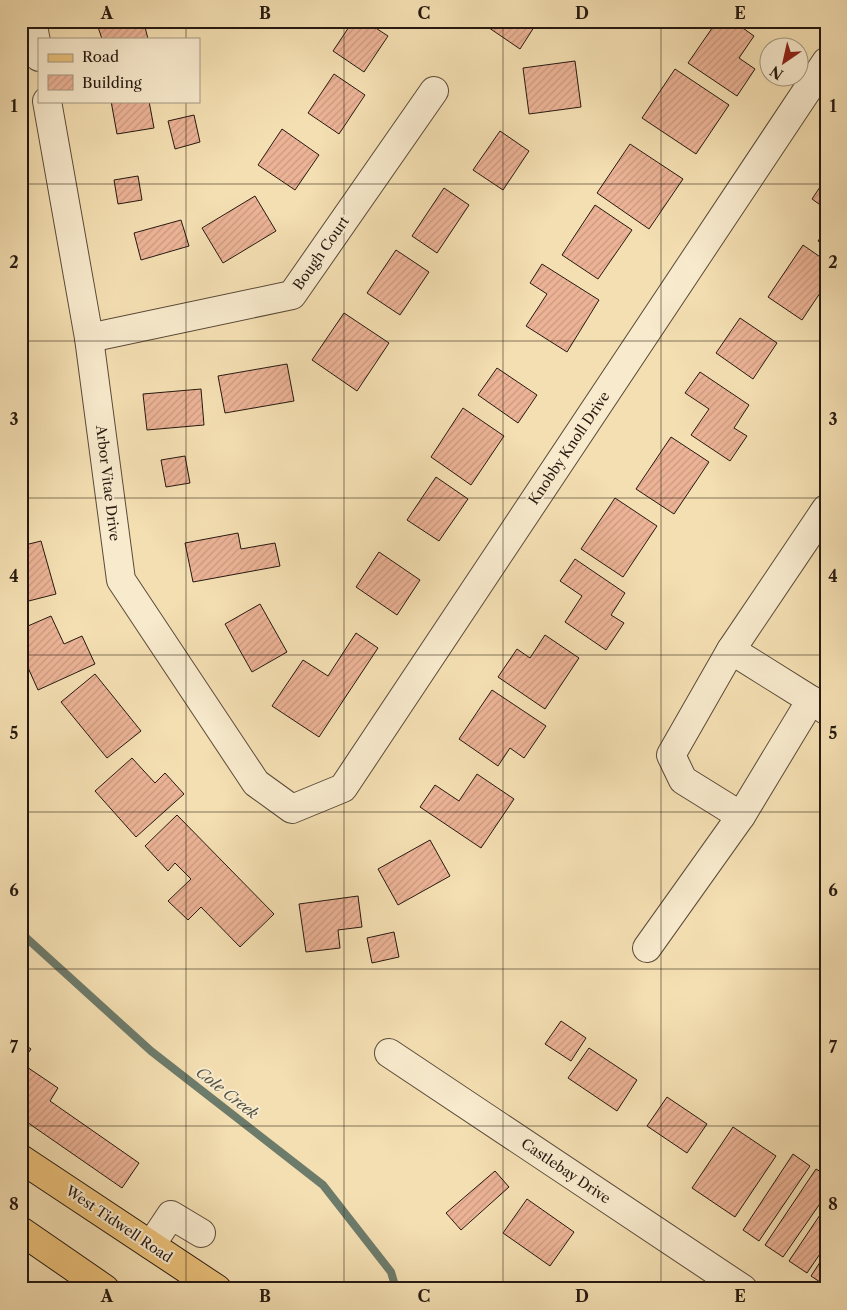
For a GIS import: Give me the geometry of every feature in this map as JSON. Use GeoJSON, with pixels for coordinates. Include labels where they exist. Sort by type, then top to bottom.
{"type":"FeatureCollection","features":[{"type":"Feature","properties":{"kind":"main road","name":"West Tidwell Road"},"geometry":{"type":"LineString","coordinates":[[21,1159],[217,1289]]}},
{"type":"Feature","properties":{"kind":"main road"},"geometry":{"type":"LineString","coordinates":[[21,1231],[105,1289]]}},
{"type":"Feature","properties":{"kind":"street"},"geometry":{"type":"LineString","coordinates":[[32,21],[38,51]]}},
{"type":"Feature","properties":{"kind":"street","name":"Knobby Knoll Drive"},"geometry":{"type":"LineString","coordinates":[[292,809],[344,788],[826,62]]}},
{"type":"Feature","properties":{"kind":"street","name":"Bough Court"},"geometry":{"type":"LineString","coordinates":[[90,338],[292,295],[434,91]]}},
{"type":"Feature","properties":{"kind":"street","name":"Arbor Vitae Drive"},"geometry":{"type":"LineString","coordinates":[[47,102],[90,338],[121,580],[256,783],[292,809]]}},
{"type":"Feature","properties":{"kind":"street"},"geometry":{"type":"LineString","coordinates":[[741,816],[683,780],[672,755],[731,650],[826,509]]}},
{"type":"Feature","properties":{"kind":"street"},"geometry":{"type":"LineString","coordinates":[[647,948],[818,705],[731,650]]}},
{"type":"Feature","properties":{"kind":"street","name":"Castlebay Drive"},"geometry":{"type":"LineString","coordinates":[[389,1053],[742,1289]]}},
{"type":"Feature","properties":{"kind":"street"},"geometry":{"type":"LineString","coordinates":[[151,1245],[171,1215],[201,1233]]}},
{"type":"Feature","properties":{"kind":"building"},"geometry":{"type":"Polygon","coordinates":[[[96,21],[150,21],[144,23],[148,38],[102,38],[96,21]]]}},
{"type":"Feature","properties":{"kind":"building"},"geometry":{"type":"Polygon","coordinates":[[[353,21],[365,21],[388,36],[364,72],[333,51],[353,21]]]}},
{"type":"Feature","properties":{"kind":"building"},"geometry":{"type":"Polygon","coordinates":[[[479,21],[538,21],[520,49],[479,21]]]}},
{"type":"Feature","properties":{"kind":"building"},"geometry":{"type":"Polygon","coordinates":[[[717,21],[733,21],[754,36],[739,58],[755,69],[737,96],[688,63],[717,21]]]}},
{"type":"Feature","properties":{"kind":"building"},"geometry":{"type":"Polygon","coordinates":[[[575,61],[581,107],[529,114],[523,68],[575,61]]]}},
{"type":"Feature","properties":{"kind":"building"},"geometry":{"type":"Polygon","coordinates":[[[675,69],[729,105],[696,154],[642,118],[675,69]]]}},
{"type":"Feature","properties":{"kind":"building"},"geometry":{"type":"Polygon","coordinates":[[[334,74],[365,95],[339,134],[308,113],[334,74]]]}},
{"type":"Feature","properties":{"kind":"building"},"geometry":{"type":"Polygon","coordinates":[[[111,102],[149,102],[154,128],[117,134],[111,102]]]}},
{"type":"Feature","properties":{"kind":"building"},"geometry":{"type":"Polygon","coordinates":[[[194,115],[200,142],[175,149],[168,121],[194,115]]]}},
{"type":"Feature","properties":{"kind":"building"},"geometry":{"type":"Polygon","coordinates":[[[282,129],[319,155],[295,190],[258,165],[282,129]]]}},
{"type":"Feature","properties":{"kind":"building"},"geometry":{"type":"Polygon","coordinates":[[[500,131],[529,151],[503,190],[473,170],[500,131]]]}},
{"type":"Feature","properties":{"kind":"building"},"geometry":{"type":"Polygon","coordinates":[[[630,144],[683,179],[649,229],[597,193],[630,144]]]}},
{"type":"Feature","properties":{"kind":"building"},"geometry":{"type":"Polygon","coordinates":[[[138,176],[142,200],[118,204],[114,180],[138,176]]]}},
{"type":"Feature","properties":{"kind":"building"},"geometry":{"type":"Polygon","coordinates":[[[826,178],[826,209],[812,199],[826,178]]]}},
{"type":"Feature","properties":{"kind":"building"},"geometry":{"type":"Polygon","coordinates":[[[444,188],[469,205],[437,253],[412,236],[444,188]]]}},
{"type":"Feature","properties":{"kind":"building"},"geometry":{"type":"Polygon","coordinates":[[[255,196],[276,231],[223,263],[202,228],[255,196]]]}},
{"type":"Feature","properties":{"kind":"building"},"geometry":{"type":"Polygon","coordinates":[[[595,205],[632,230],[598,279],[562,255],[595,205]]]}},
{"type":"Feature","properties":{"kind":"building"},"geometry":{"type":"Polygon","coordinates":[[[181,220],[189,246],[141,260],[134,233],[181,220]]]}},
{"type":"Feature","properties":{"kind":"building"},"geometry":{"type":"Polygon","coordinates":[[[826,230],[826,246],[818,241],[826,230]]]}},
{"type":"Feature","properties":{"kind":"building"},"geometry":{"type":"Polygon","coordinates":[[[803,245],[826,261],[826,284],[802,320],[768,297],[803,245]]]}},
{"type":"Feature","properties":{"kind":"building"},"geometry":{"type":"Polygon","coordinates":[[[396,250],[429,272],[400,315],[367,293],[396,250]]]}},
{"type":"Feature","properties":{"kind":"building"},"geometry":{"type":"Polygon","coordinates":[[[542,264],[599,300],[567,352],[526,326],[547,294],[530,283],[542,264]]]}},
{"type":"Feature","properties":{"kind":"building"},"geometry":{"type":"Polygon","coordinates":[[[344,313],[389,343],[357,391],[312,360],[344,313]]]}},
{"type":"Feature","properties":{"kind":"building"},"geometry":{"type":"Polygon","coordinates":[[[740,318],[777,343],[753,379],[716,353],[740,318]]]}},
{"type":"Feature","properties":{"kind":"building"},"geometry":{"type":"Polygon","coordinates":[[[287,364],[294,401],[225,413],[218,376],[287,364]]]}},
{"type":"Feature","properties":{"kind":"building"},"geometry":{"type":"Polygon","coordinates":[[[497,368],[537,395],[518,423],[478,395],[497,368]]]}},
{"type":"Feature","properties":{"kind":"building"},"geometry":{"type":"Polygon","coordinates":[[[700,372],[749,405],[734,428],[747,436],[730,461],[691,435],[709,409],[685,393],[700,372]]]}},
{"type":"Feature","properties":{"kind":"building"},"geometry":{"type":"Polygon","coordinates":[[[201,389],[204,425],[147,430],[143,394],[201,389]]]}},
{"type":"Feature","properties":{"kind":"building"},"geometry":{"type":"Polygon","coordinates":[[[463,408],[504,436],[471,485],[431,457],[463,408]]]}},
{"type":"Feature","properties":{"kind":"building"},"geometry":{"type":"Polygon","coordinates":[[[21,409],[27,437],[21,438],[21,409]]]}},
{"type":"Feature","properties":{"kind":"building"},"geometry":{"type":"Polygon","coordinates":[[[671,437],[709,462],[674,514],[636,489],[671,437]]]}},
{"type":"Feature","properties":{"kind":"building"},"geometry":{"type":"Polygon","coordinates":[[[185,456],[190,483],[166,487],[161,460],[185,456]]]}},
{"type":"Feature","properties":{"kind":"building"},"geometry":{"type":"Polygon","coordinates":[[[436,477],[468,499],[439,541],[407,520],[436,477]]]}},
{"type":"Feature","properties":{"kind":"building"},"geometry":{"type":"Polygon","coordinates":[[[615,498],[657,526],[623,577],[581,549],[615,498]]]}},
{"type":"Feature","properties":{"kind":"building"},"geometry":{"type":"Polygon","coordinates":[[[238,533],[241,549],[275,543],[280,566],[193,582],[185,543],[238,533]]]}},
{"type":"Feature","properties":{"kind":"building"},"geometry":{"type":"Polygon","coordinates":[[[41,541],[56,594],[21,603],[21,546],[41,541]]]}},
{"type":"Feature","properties":{"kind":"building"},"geometry":{"type":"Polygon","coordinates":[[[379,552],[420,580],[397,615],[356,587],[379,552]]]}},
{"type":"Feature","properties":{"kind":"building"},"geometry":{"type":"Polygon","coordinates":[[[575,559],[625,593],[611,615],[624,623],[606,650],[565,622],[582,596],[560,581],[575,559]]]}},
{"type":"Feature","properties":{"kind":"building"},"geometry":{"type":"Polygon","coordinates":[[[260,604],[287,652],[252,672],[225,624],[260,604]]]}},
{"type":"Feature","properties":{"kind":"building"},"geometry":{"type":"Polygon","coordinates":[[[51,616],[64,644],[82,636],[95,664],[38,690],[21,652],[21,629],[51,616]]]}},
{"type":"Feature","properties":{"kind":"building"},"geometry":{"type":"Polygon","coordinates":[[[356,633],[378,648],[319,737],[272,706],[303,660],[328,676],[356,633]]]}},
{"type":"Feature","properties":{"kind":"building"},"geometry":{"type":"Polygon","coordinates":[[[545,635],[579,658],[545,709],[498,677],[517,649],[530,658],[545,635]]]}},
{"type":"Feature","properties":{"kind":"building"},"geometry":{"type":"Polygon","coordinates":[[[95,674],[141,731],[107,758],[61,702],[95,674]]]}},
{"type":"Feature","properties":{"kind":"building"},"geometry":{"type":"Polygon","coordinates":[[[492,690],[546,726],[524,758],[510,748],[498,766],[459,739],[492,690]]]}},
{"type":"Feature","properties":{"kind":"building"},"geometry":{"type":"Polygon","coordinates":[[[132,758],[155,783],[165,773],[184,794],[136,837],[95,791],[132,758]]]}},
{"type":"Feature","properties":{"kind":"building"},"geometry":{"type":"Polygon","coordinates":[[[477,774],[514,799],[481,848],[420,807],[435,785],[459,801],[477,774]]]}},
{"type":"Feature","properties":{"kind":"building"},"geometry":{"type":"Polygon","coordinates":[[[177,815],[274,914],[240,947],[201,907],[188,920],[168,901],[191,879],[175,863],[168,871],[145,846],[177,815]]]}},
{"type":"Feature","properties":{"kind":"building"},"geometry":{"type":"Polygon","coordinates":[[[430,840],[450,876],[398,905],[378,869],[430,840]]]}},
{"type":"Feature","properties":{"kind":"building"},"geometry":{"type":"Polygon","coordinates":[[[358,896],[362,927],[338,930],[340,948],[306,952],[299,904],[358,896]]]}},
{"type":"Feature","properties":{"kind":"building"},"geometry":{"type":"Polygon","coordinates":[[[394,932],[399,957],[372,963],[367,938],[394,932]]]}},
{"type":"Feature","properties":{"kind":"building"},"geometry":{"type":"Polygon","coordinates":[[[561,1021],[586,1038],[571,1061],[545,1044],[561,1021]]]}},
{"type":"Feature","properties":{"kind":"building"},"geometry":{"type":"Polygon","coordinates":[[[21,1042],[31,1049],[21,1063],[21,1042]]]}},
{"type":"Feature","properties":{"kind":"building"},"geometry":{"type":"Polygon","coordinates":[[[589,1048],[637,1080],[617,1111],[568,1078],[589,1048]]]}},
{"type":"Feature","properties":{"kind":"building"},"geometry":{"type":"Polygon","coordinates":[[[21,1063],[58,1088],[50,1101],[139,1163],[122,1188],[21,1118],[21,1063]]]}},
{"type":"Feature","properties":{"kind":"building"},"geometry":{"type":"Polygon","coordinates":[[[667,1097],[707,1124],[687,1153],[647,1126],[667,1097]]]}},
{"type":"Feature","properties":{"kind":"building"},"geometry":{"type":"Polygon","coordinates":[[[733,1127],[776,1156],[735,1217],[692,1188],[733,1127]]]}},
{"type":"Feature","properties":{"kind":"building"},"geometry":{"type":"Polygon","coordinates":[[[793,1154],[810,1166],[759,1241],[743,1230],[793,1154]]]}},
{"type":"Feature","properties":{"kind":"building"},"geometry":{"type":"Polygon","coordinates":[[[816,1169],[826,1175],[826,1195],[783,1257],[765,1245],[816,1169]]]}},
{"type":"Feature","properties":{"kind":"building"},"geometry":{"type":"Polygon","coordinates":[[[495,1171],[509,1187],[461,1230],[446,1213],[495,1171]]]}},
{"type":"Feature","properties":{"kind":"building"},"geometry":{"type":"Polygon","coordinates":[[[527,1199],[574,1232],[550,1266],[503,1233],[527,1199]]]}},
{"type":"Feature","properties":{"kind":"building"},"geometry":{"type":"Polygon","coordinates":[[[826,1206],[826,1245],[807,1273],[789,1261],[826,1206]]]}},
{"type":"Feature","properties":{"kind":"building"},"geometry":{"type":"Polygon","coordinates":[[[826,1253],[826,1286],[811,1276],[826,1253]]]}},
{"type":"Feature","properties":{"kind":"waterway","name":"Cole Creek"},"geometry":{"type":"LineString","coordinates":[[21,933],[151,1051],[323,1185],[391,1272],[396,1289]]}}]}
